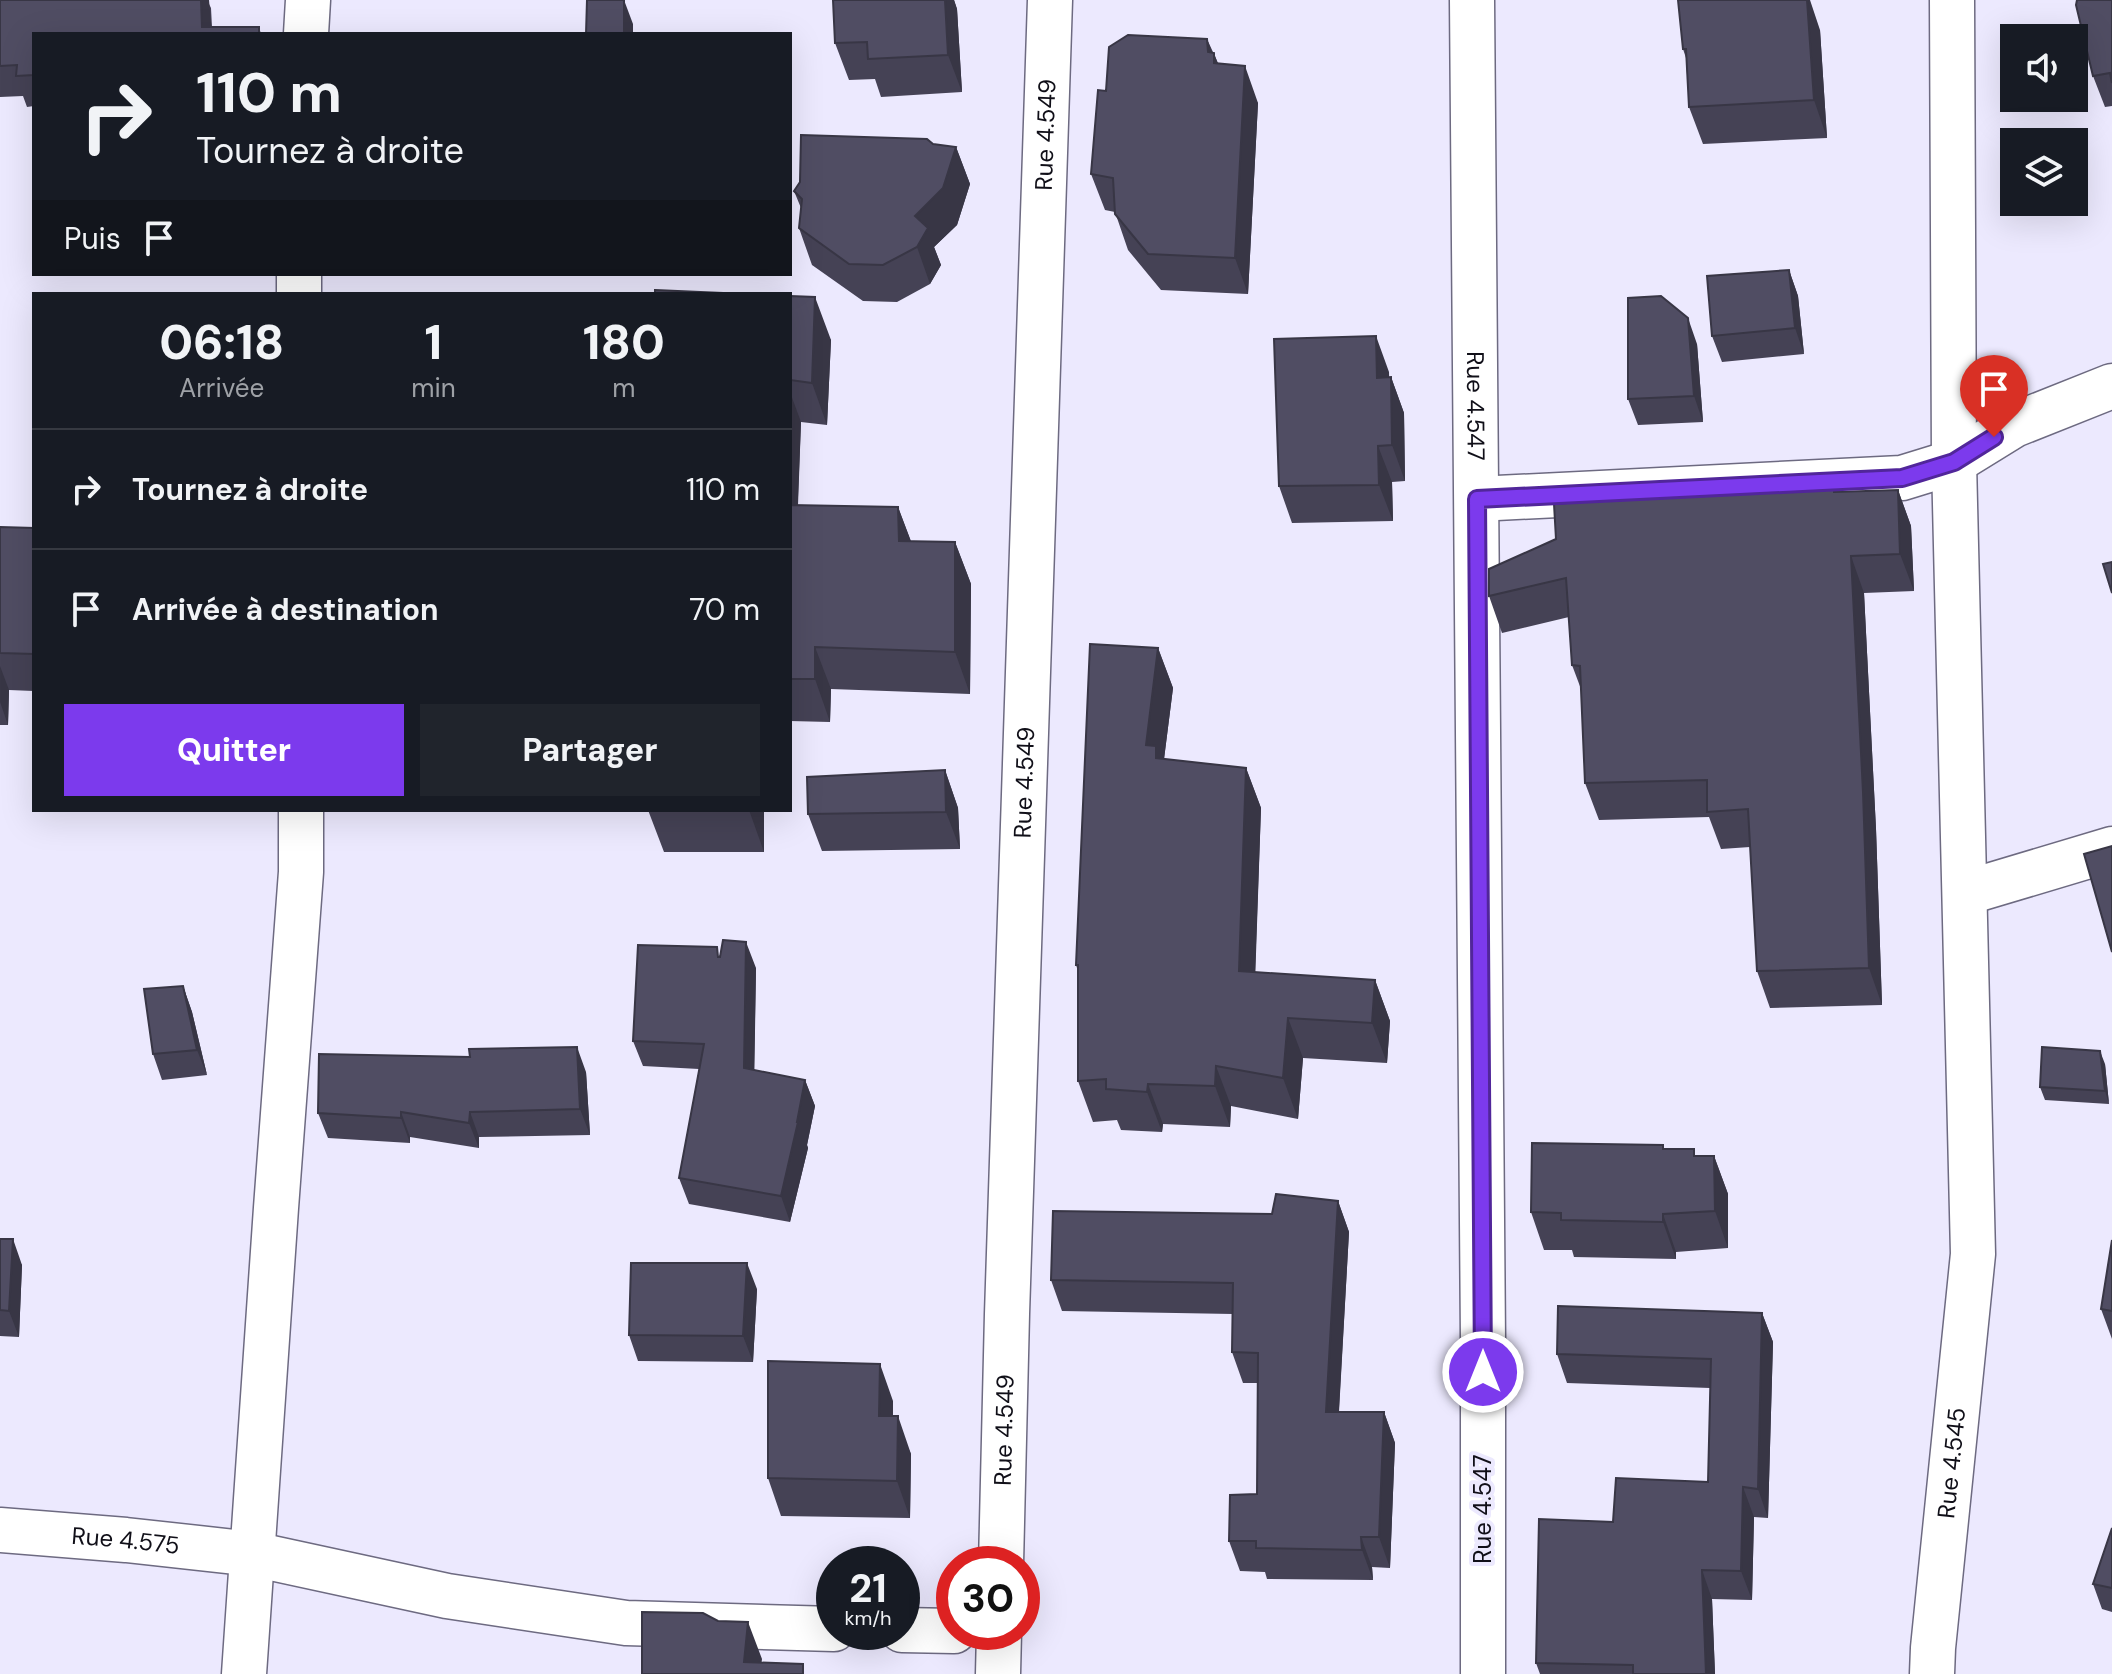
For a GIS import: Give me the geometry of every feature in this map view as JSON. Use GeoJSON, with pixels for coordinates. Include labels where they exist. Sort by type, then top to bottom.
{"type":"FeatureCollection","features":[{"type":"Feature","properties":{"kind":"street"},"geometry":{"type":"LineString","coordinates":[[306,32],[308,0]]}},
{"type":"Feature","properties":{"kind":"street","name":"Rue 4.549"},"geometry":{"type":"LineString","coordinates":[[1001,1546],[1050,0]]}},
{"type":"Feature","properties":{"kind":"street","name":"Rue 4.547"},"geometry":{"type":"LineString","coordinates":[[1472,0],[1483,1674]]}},
{"type":"Feature","properties":{"kind":"street","name":"Rue 4.545"},"geometry":{"type":"LineString","coordinates":[[1932,1674],[1973,1254],[1954,462],[1952,0]]}},
{"type":"Feature","properties":{"kind":"street"},"geometry":{"type":"LineString","coordinates":[[1477,499],[1902,478],[1954,462],[2014,425],[2112,386]]}},
{"type":"Feature","properties":{"kind":"street"},"geometry":{"type":"LineString","coordinates":[[244,1674],[301,872],[301,812]]}},
{"type":"Feature","properties":{"kind":"street"},"geometry":{"type":"LineString","coordinates":[[1965,893],[2112,849]]}},
{"type":"Feature","properties":{"kind":"street","name":"Rue 4.575"},"geometry":{"type":"LineString","coordinates":[[0,1530],[253,1554],[447,1596],[626,1623],[816,1628]]}},
{"type":"Feature","properties":{"kind":"street"},"geometry":{"type":"LineString","coordinates":[[998,1674],[999,1650]]}},
{"type":"Feature","properties":{"kind":"building"},"geometry":{"type":"Polygon","coordinates":[[[0,0],[201,0],[202,27],[259,27],[259,32],[32,32],[32,75],[16,76],[17,65],[0,66],[0,0]]]}},
{"type":"Feature","properties":{"kind":"building"},"geometry":{"type":"Polygon","coordinates":[[[587,0],[624,0],[624,32],[586,32],[587,0]]]}},
{"type":"Feature","properties":{"kind":"building"},"geometry":{"type":"Polygon","coordinates":[[[833,0],[945,0],[948,55],[868,59],[867,42],[835,43],[833,0]]]}},
{"type":"Feature","properties":{"kind":"building"},"geometry":{"type":"Polygon","coordinates":[[[1678,0],[1807,0],[1814,100],[1689,107],[1686,49],[1683,49],[1678,0]]]}},
{"type":"Feature","properties":{"kind":"building"},"geometry":{"type":"Polygon","coordinates":[[[2077,0],[2112,0],[2112,83],[2110,73],[2093,76],[2088,55],[2088,24],[2081,24],[2077,0]]]}},
{"type":"Feature","properties":{"kind":"building"},"geometry":{"type":"Polygon","coordinates":[[[1128,35],[1207,39],[1208,52],[1214,53],[1214,63],[1245,66],[1235,258],[1148,254],[1115,214],[1113,178],[1091,174],[1098,90],[1106,91],[1109,47],[1128,35]]]}},
{"type":"Feature","properties":{"kind":"building"},"geometry":{"type":"Polygon","coordinates":[[[801,135],[927,139],[933,144],[956,147],[943,188],[915,216],[928,228],[917,247],[883,265],[849,264],[799,228],[802,199],[794,191],[800,182],[801,135]]]}},
{"type":"Feature","properties":{"kind":"building"},"geometry":{"type":"Polygon","coordinates":[[[1789,270],[1795,328],[1712,336],[1707,276],[1789,270]]]}},
{"type":"Feature","properties":{"kind":"building"},"geometry":{"type":"Polygon","coordinates":[[[655,290],[700,292],[655,292],[655,290]]]}},
{"type":"Feature","properties":{"kind":"building"},"geometry":{"type":"Polygon","coordinates":[[[792,296],[815,297],[812,383],[792,380],[792,296]]]}},
{"type":"Feature","properties":{"kind":"building"},"geometry":{"type":"Polygon","coordinates":[[[1661,296],[1688,318],[1694,396],[1628,399],[1628,298],[1661,296]]]}},
{"type":"Feature","properties":{"kind":"building"},"geometry":{"type":"Polygon","coordinates":[[[1376,336],[1377,378],[1391,377],[1392,445],[1378,446],[1379,485],[1279,486],[1274,339],[1376,336]]]}},
{"type":"Feature","properties":{"kind":"building"},"geometry":{"type":"Polygon","coordinates":[[[1834,483],[1834,492],[1898,490],[1900,554],[1851,556],[1869,968],[1757,971],[1748,809],[1707,812],[1707,780],[1585,783],[1580,666],[1572,665],[1566,578],[1489,596],[1489,569],[1556,539],[1554,504],[1713,492],[1719,488],[1834,483]]]}},
{"type":"Feature","properties":{"kind":"building"},"geometry":{"type":"Polygon","coordinates":[[[792,505],[898,507],[899,541],[955,542],[955,652],[815,647],[815,679],[792,679],[792,505]]]}},
{"type":"Feature","properties":{"kind":"building"},"geometry":{"type":"Polygon","coordinates":[[[0,527],[32,528],[32,654],[0,653],[0,527]]]}},
{"type":"Feature","properties":{"kind":"building"},"geometry":{"type":"Polygon","coordinates":[[[2112,562],[2112,593],[2103,564],[2112,562]]]}},
{"type":"Feature","properties":{"kind":"building"},"geometry":{"type":"Polygon","coordinates":[[[1090,644],[1158,648],[1146,745],[1156,746],[1156,758],[1246,768],[1239,971],[1375,980],[1372,1023],[1288,1018],[1283,1078],[1216,1066],[1215,1086],[1148,1084],[1147,1092],[1106,1089],[1106,1079],[1078,1081],[1076,965],[1090,644]]]}},
{"type":"Feature","properties":{"kind":"building"},"geometry":{"type":"Polygon","coordinates":[[[945,770],[946,812],[808,814],[807,777],[945,770]]]}},
{"type":"Feature","properties":{"kind":"building"},"geometry":{"type":"Polygon","coordinates":[[[2112,846],[2112,952],[2084,854],[2112,846]]]}},
{"type":"Feature","properties":{"kind":"building"},"geometry":{"type":"Polygon","coordinates":[[[723,940],[746,942],[744,1068],[805,1080],[781,1196],[679,1178],[704,1044],[633,1041],[638,945],[717,947],[720,957],[723,940]]]}},
{"type":"Feature","properties":{"kind":"building"},"geometry":{"type":"Polygon","coordinates":[[[183,986],[197,1050],[153,1054],[144,989],[183,986]]]}},
{"type":"Feature","properties":{"kind":"building"},"geometry":{"type":"Polygon","coordinates":[[[577,1047],[580,1109],[470,1112],[469,1123],[401,1112],[401,1118],[318,1113],[319,1054],[470,1057],[469,1049],[577,1047]]]}},
{"type":"Feature","properties":{"kind":"building"},"geometry":{"type":"Polygon","coordinates":[[[2042,1047],[2100,1051],[2105,1091],[2040,1087],[2042,1047]]]}},
{"type":"Feature","properties":{"kind":"building"},"geometry":{"type":"Polygon","coordinates":[[[1532,1143],[1663,1145],[1663,1149],[1694,1149],[1694,1156],[1714,1156],[1715,1211],[1663,1214],[1663,1222],[1561,1220],[1561,1213],[1531,1212],[1532,1143]]]}},
{"type":"Feature","properties":{"kind":"building"},"geometry":{"type":"Polygon","coordinates":[[[1276,1194],[1338,1201],[1326,1412],[1384,1412],[1379,1537],[1361,1537],[1362,1550],[1256,1548],[1256,1541],[1229,1541],[1230,1495],[1257,1494],[1258,1353],[1232,1352],[1233,1283],[1051,1280],[1053,1211],[1272,1214],[1276,1194]]]}},
{"type":"Feature","properties":{"kind":"building"},"geometry":{"type":"Polygon","coordinates":[[[0,1239],[13,1239],[9,1311],[0,1310],[0,1239]]]}},
{"type":"Feature","properties":{"kind":"building"},"geometry":{"type":"Polygon","coordinates":[[[2112,1240],[2112,1311],[2101,1309],[2112,1240]]]}},
{"type":"Feature","properties":{"kind":"building"},"geometry":{"type":"Polygon","coordinates":[[[631,1263],[747,1263],[743,1336],[629,1335],[631,1263]]]}},
{"type":"Feature","properties":{"kind":"building"},"geometry":{"type":"Polygon","coordinates":[[[1558,1306],[1762,1313],[1758,1489],[1743,1487],[1741,1571],[1702,1570],[1706,1674],[1633,1674],[1633,1665],[1536,1663],[1539,1519],[1613,1522],[1616,1478],[1708,1482],[1711,1359],[1557,1354],[1558,1306]]]}},
{"type":"Feature","properties":{"kind":"building"},"geometry":{"type":"Polygon","coordinates":[[[768,1361],[880,1364],[879,1416],[898,1416],[897,1481],[768,1478],[768,1361]]]}},
{"type":"Feature","properties":{"kind":"building"},"geometry":{"type":"Polygon","coordinates":[[[2112,1528],[2112,1588],[2093,1584],[2112,1528]]]}},
{"type":"Feature","properties":{"kind":"building"},"geometry":{"type":"Polygon","coordinates":[[[642,1612],[703,1613],[718,1621],[748,1622],[744,1662],[803,1664],[803,1674],[642,1674],[642,1612]]]}},
{"type":"Feature","properties":{"kind":"route"},"geometry":{"type":"LineString","coordinates":[[1483,1372],[1477,499],[1902,478],[1954,462],[1994,437]]}}]}
